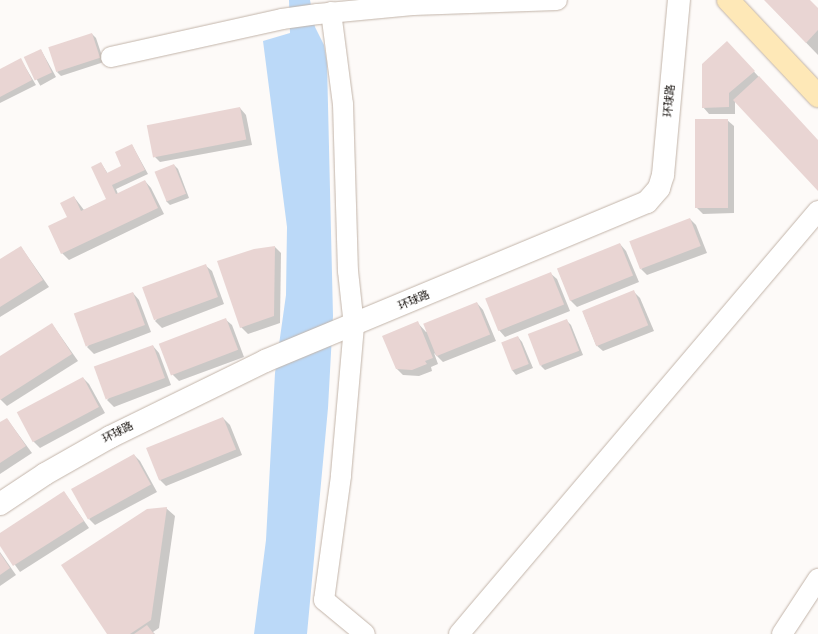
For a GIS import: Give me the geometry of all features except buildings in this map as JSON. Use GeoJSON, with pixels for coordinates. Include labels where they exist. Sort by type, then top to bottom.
{"type":"FeatureCollection","features":[{"type":"Feature","properties":{"kind":"main road"},"geometry":{"type":"LineString","coordinates":[[728,0],[818,96]]}},
{"type":"Feature","properties":{"kind":"street"},"geometry":{"type":"LineString","coordinates":[[111,57],[282,19],[324,13],[413,5],[557,0]]}},
{"type":"Feature","properties":{"kind":"street","name":"环球路"},"geometry":{"type":"LineString","coordinates":[[0,504],[45,474],[110,437],[265,361],[349,328],[638,207],[655,195],[664,174],[679,0]]}},
{"type":"Feature","properties":{"kind":"street"},"geometry":{"type":"LineString","coordinates":[[324,13],[342,104],[349,328],[341,476],[324,600],[365,634]]}},
{"type":"Feature","properties":{"kind":"street"},"geometry":{"type":"LineString","coordinates":[[459,634],[818,211]]}},
{"type":"Feature","properties":{"kind":"street"},"geometry":{"type":"LineString","coordinates":[[782,634],[818,579]]}},
{"type":"Feature","properties":{"kind":"water"},"geometry":{"type":"Polygon","coordinates":[[[289,0],[310,0],[315,27],[324,45],[327,63],[333,316],[328,408],[307,634],[254,634],[266,540],[275,373],[286,295],[287,227],[263,41],[290,33],[289,0]]]}}]}
